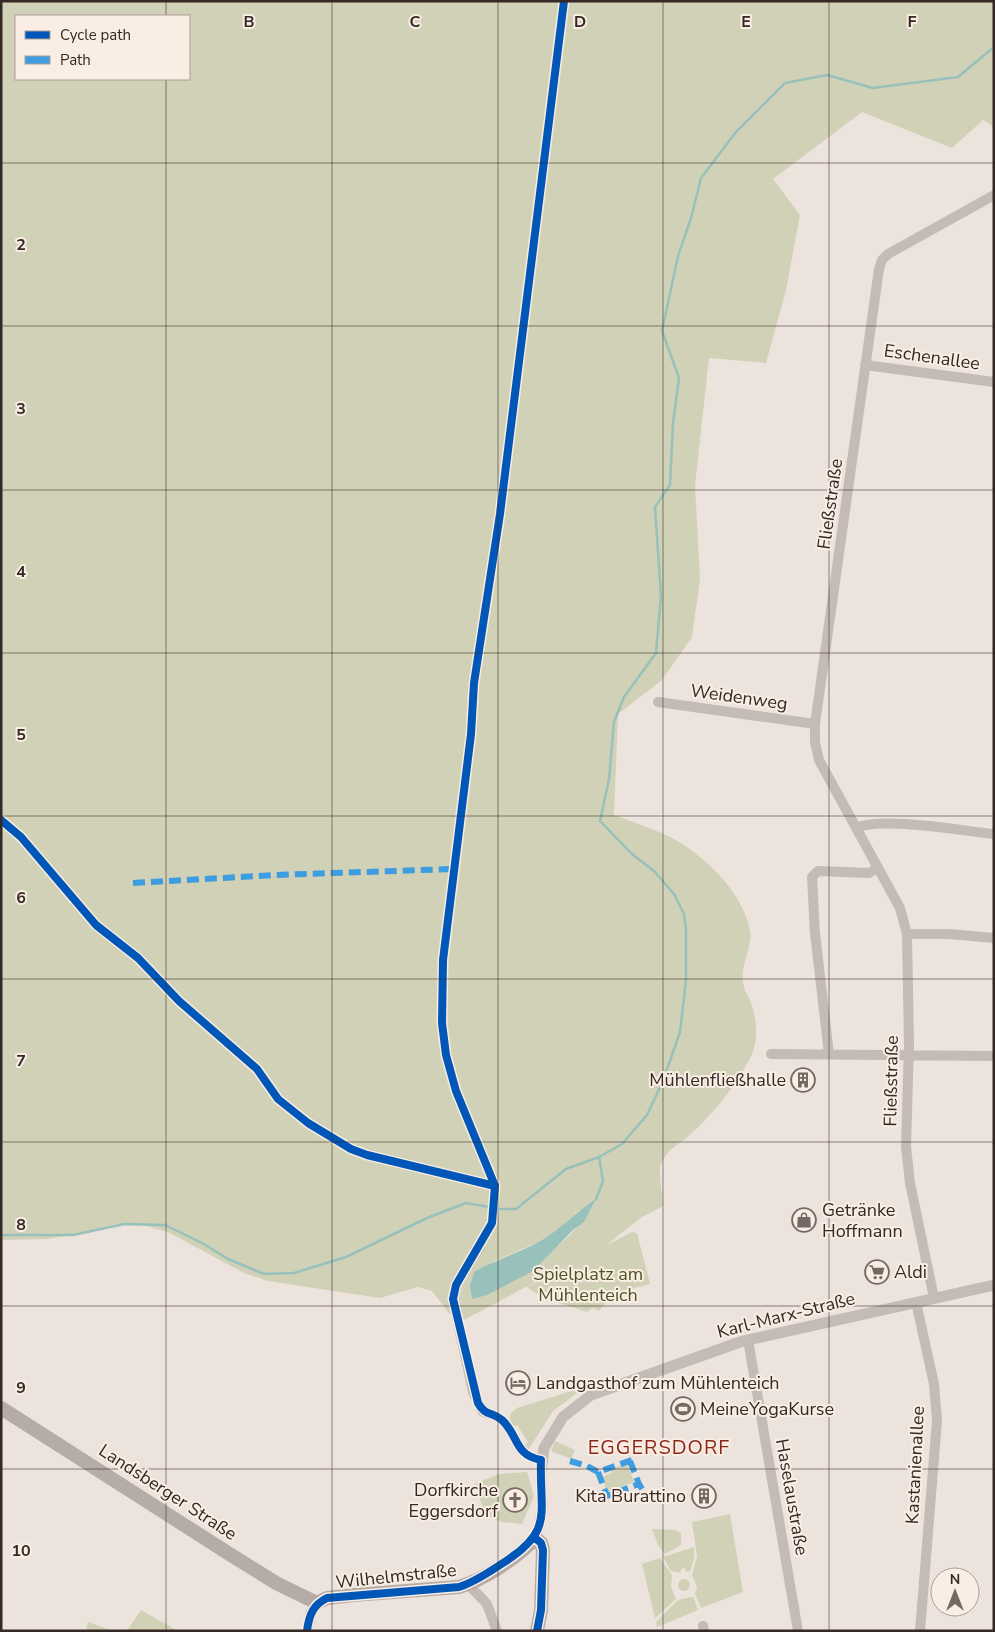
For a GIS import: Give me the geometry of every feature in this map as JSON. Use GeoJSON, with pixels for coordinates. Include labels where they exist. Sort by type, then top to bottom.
{"type":"FeatureCollection","features":[{"type":"Feature","properties":{"kind":"main road","name":"Landsberger Straße"},"geometry":{"type":"LineString","coordinates":[[1,1408],[276,1583],[317,1603]]}},
{"type":"Feature","properties":{"kind":"main road","name":"Wilhelmstraße"},"geometry":{"type":"LineString","coordinates":[[317,1603],[327,1598],[468,1584],[522,1551],[534,1538]]}},
{"type":"Feature","properties":{"kind":"main road"},"geometry":{"type":"LineString","coordinates":[[534,1538],[541,1543],[543,1550],[541,1610],[537,1631]]}},
{"type":"Feature","properties":{"kind":"street","name":"Fließstraße"},"geometry":{"type":"LineString","coordinates":[[934,1298],[910,1184],[906,1147],[908,1056],[907,934],[900,908],[819,760],[815,742],[815,724],[865,364],[882,260],[888,254],[994,195]]}},
{"type":"Feature","properties":{"kind":"street","name":"Eschenallee"},"geometry":{"type":"LineString","coordinates":[[865,364],[994,382]]}},
{"type":"Feature","properties":{"kind":"street","name":"Weidenweg"},"geometry":{"type":"LineString","coordinates":[[658,702],[815,724]]}},
{"type":"Feature","properties":{"kind":"street"},"geometry":{"type":"LineString","coordinates":[[856,828],[865,824],[886,823],[994,834]]}},
{"type":"Feature","properties":{"kind":"street"},"geometry":{"type":"LineString","coordinates":[[829,1054],[815,933],[812,877],[818,871],[869,872],[878,868]]}},
{"type":"Feature","properties":{"kind":"street"},"geometry":{"type":"LineString","coordinates":[[907,934],[949,934],[994,938]]}},
{"type":"Feature","properties":{"kind":"street"},"geometry":{"type":"LineString","coordinates":[[771,1054],[994,1056]]}},
{"type":"Feature","properties":{"kind":"street"},"geometry":{"type":"LineString","coordinates":[[480,1246],[456,1285],[453,1299],[474,1392],[482,1411],[502,1420],[524,1454],[541,1460],[542,1508],[540,1523],[534,1538]]}},
{"type":"Feature","properties":{"kind":"street","name":"Karl-Marx-Straße"},"geometry":{"type":"LineString","coordinates":[[541,1460],[544,1448],[556,1426],[571,1408],[590,1395],[748,1340],[994,1285]]}},
{"type":"Feature","properties":{"kind":"street","name":"Kastanienallee"},"geometry":{"type":"LineString","coordinates":[[916,1302],[934,1384],[937,1420],[920,1631]]}},
{"type":"Feature","properties":{"kind":"street","name":"Haselaustraße"},"geometry":{"type":"LineString","coordinates":[[748,1340],[798,1631]]}},
{"type":"Feature","properties":{"kind":"street"},"geometry":{"type":"LineString","coordinates":[[468,1584],[486,1604],[497,1631]]}},
{"type":"Feature","properties":{"kind":"street"},"geometry":{"type":"LineString","coordinates":[[307,1631],[311,1613],[317,1603]]}},
{"type":"Feature","properties":{"kind":"green space"},"geometry":{"type":"Polygon","coordinates":[[[1,1],[994,1],[994,127],[983,120],[952,148],[862,112],[773,179],[800,215],[786,290],[766,363],[709,358],[695,485],[700,579],[692,637],[662,680],[618,714],[614,815],[659,832],[684,845],[715,871],[741,905],[750,930],[750,943],[743,969],[743,982],[755,1017],[756,1038],[750,1058],[726,1096],[703,1122],[670,1151],[662,1161],[660,1171],[663,1206],[642,1217],[604,1247],[462,1321],[449,1313],[432,1291],[418,1287],[380,1298],[268,1281],[244,1273],[168,1232],[139,1224],[116,1224],[80,1234],[46,1239],[1,1240],[1,1]],[[595,1200],[576,1213],[566,1224],[538,1242],[493,1262],[487,1295],[548,1254],[564,1241],[588,1214],[595,1200]]]}},
{"type":"Feature","properties":{"kind":"green space","name":"Spielplatz am Mühlenteich"},"geometry":{"type":"Polygon","coordinates":[[[632,1232],[637,1233],[650,1284],[613,1294],[599,1311],[592,1308],[587,1312],[564,1305],[541,1296],[527,1287],[632,1232]]]}},
{"type":"Feature","properties":{"kind":"green space"},"geometry":{"type":"Polygon","coordinates":[[[575,1390],[581,1390],[553,1411],[527,1452],[523,1446],[528,1442],[517,1425],[511,1428],[510,1414],[517,1408],[575,1390]]]}},
{"type":"Feature","properties":{"kind":"green space"},"geometry":{"type":"Polygon","coordinates":[[[555,1441],[575,1450],[571,1459],[551,1451],[555,1441]]]}},
{"type":"Feature","properties":{"kind":"green space"},"geometry":{"type":"Polygon","coordinates":[[[627,1463],[634,1482],[607,1492],[602,1477],[612,1473],[611,1469],[627,1463]]]}},
{"type":"Feature","properties":{"kind":"green space"},"geometry":{"type":"Polygon","coordinates":[[[527,1472],[534,1496],[522,1524],[502,1522],[485,1515],[475,1484],[499,1474],[527,1472]]]}},
{"type":"Feature","properties":{"kind":"green space"},"geometry":{"type":"Polygon","coordinates":[[[730,1514],[743,1592],[701,1608],[695,1594],[697,1587],[692,1575],[697,1556],[692,1522],[730,1514]]]}},
{"type":"Feature","properties":{"kind":"green space"},"geometry":{"type":"Polygon","coordinates":[[[652,1529],[675,1530],[681,1533],[681,1545],[665,1554],[658,1545],[652,1529]]]}},
{"type":"Feature","properties":{"kind":"green space"},"geometry":{"type":"Polygon","coordinates":[[[694,1547],[694,1559],[690,1571],[686,1572],[685,1568],[681,1569],[681,1573],[671,1571],[663,1557],[694,1547]]]}},
{"type":"Feature","properties":{"kind":"green space"},"geometry":{"type":"Polygon","coordinates":[[[660,1558],[672,1575],[671,1587],[676,1599],[655,1618],[642,1564],[660,1558]]]}},
{"type":"Feature","properties":{"kind":"green space"},"geometry":{"type":"Polygon","coordinates":[[[684,1579],[690,1585],[684,1591],[678,1585],[684,1579]]]}},
{"type":"Feature","properties":{"kind":"green space"},"geometry":{"type":"Polygon","coordinates":[[[694,1598],[698,1610],[657,1627],[656,1622],[678,1600],[694,1598]]]}},
{"type":"Feature","properties":{"kind":"green space"},"geometry":{"type":"Polygon","coordinates":[[[141,1610],[178,1631],[127,1631],[141,1610]]]}},
{"type":"Feature","properties":{"kind":"green space"},"geometry":{"type":"Polygon","coordinates":[[[88,1622],[114,1631],[86,1631],[88,1622]]]}},
{"type":"Feature","properties":{"kind":"water"},"geometry":{"type":"Polygon","coordinates":[[[596,1199],[584,1222],[573,1230],[533,1271],[487,1295],[472,1299],[470,1286],[474,1272],[540,1241],[596,1199]]]}},
{"type":"Feature","properties":{"kind":"waterway"},"geometry":{"type":"LineString","coordinates":[[1,1235],[73,1235],[124,1224],[165,1225],[204,1244],[228,1259],[264,1274],[294,1273],[346,1257],[427,1218],[466,1203],[500,1209],[516,1209],[566,1169],[599,1157],[622,1144],[647,1115],[663,1081],[680,1032],[686,980],[686,930],[684,914],[674,894],[654,871],[632,854],[600,821],[609,779],[614,722],[624,697],[656,653],[661,596],[655,507],[670,485],[673,423],[679,378],[662,331],[678,256],[691,218],[701,178],[736,132],[785,83],[827,75],[873,88],[958,77],[994,47]]}},
{"type":"Feature","properties":{"kind":"waterway"},"geometry":{"type":"LineString","coordinates":[[596,1199],[603,1181],[599,1157]]}},
{"type":"Feature","properties":{"kind":"marked path"},"geometry":{"type":"LineString","coordinates":[[133,883],[275,875],[453,869]]}},
{"type":"Feature","properties":{"kind":"marked path"},"geometry":{"type":"LineString","coordinates":[[570,1461],[587,1466],[598,1472],[632,1460]]}},
{"type":"Feature","properties":{"kind":"marked path"},"geometry":{"type":"LineString","coordinates":[[630,1461],[639,1484]]}},
{"type":"Feature","properties":{"kind":"marked path"},"geometry":{"type":"LineString","coordinates":[[598,1472],[607,1496],[639,1484],[642,1489]]}},
{"type":"Feature","properties":{"kind":"cycle path"},"geometry":{"type":"LineString","coordinates":[[307,1631],[312,1611],[327,1598],[459,1587],[471,1582],[492,1570],[531,1541],[541,1519],[541,1460],[526,1454],[502,1420],[483,1410],[478,1403],[453,1299],[456,1285],[492,1223],[495,1186],[456,1091],[446,1055],[442,1023],[443,960],[471,734],[474,683],[500,514],[564,1]]}},
{"type":"Feature","properties":{"kind":"cycle path"},"geometry":{"type":"LineString","coordinates":[[1,820],[21,837],[96,925],[138,958],[179,1001],[257,1069],[278,1099],[308,1123],[351,1149],[367,1155],[495,1186]]}},
{"type":"Feature","properties":{"kind":"cycle path"},"geometry":{"type":"LineString","coordinates":[[535,1538],[541,1543],[543,1550],[541,1610],[537,1631]]}},
{"type":"Feature","properties":{"kind":"place","name":"Mühlenfließhalle"},"geometry":{"type":"Point","coordinates":[803,1080]}},
{"type":"Feature","properties":{"kind":"place","name":"Getränke Hoffmann"},"geometry":{"type":"Point","coordinates":[804,1220]}},
{"type":"Feature","properties":{"kind":"place","name":"Aldi"},"geometry":{"type":"Point","coordinates":[877,1272]}},
{"type":"Feature","properties":{"kind":"place","name":"Landgasthof zum Mühlenteich"},"geometry":{"type":"Point","coordinates":[518,1383]}},
{"type":"Feature","properties":{"kind":"place","name":"MeineYogaKurse"},"geometry":{"type":"Point","coordinates":[683,1409]}},
{"type":"Feature","properties":{"kind":"place","name":"Kita Burattino"},"geometry":{"type":"Point","coordinates":[704,1496]}},
{"type":"Feature","properties":{"kind":"place","name":"Dorfkirche Eggersdorf"},"geometry":{"type":"Point","coordinates":[515,1500]}},
{"type":"Feature","properties":{"kind":"district","name":"EGGERSDORF"},"geometry":{"type":"Point","coordinates":[659,1447]}}]}
